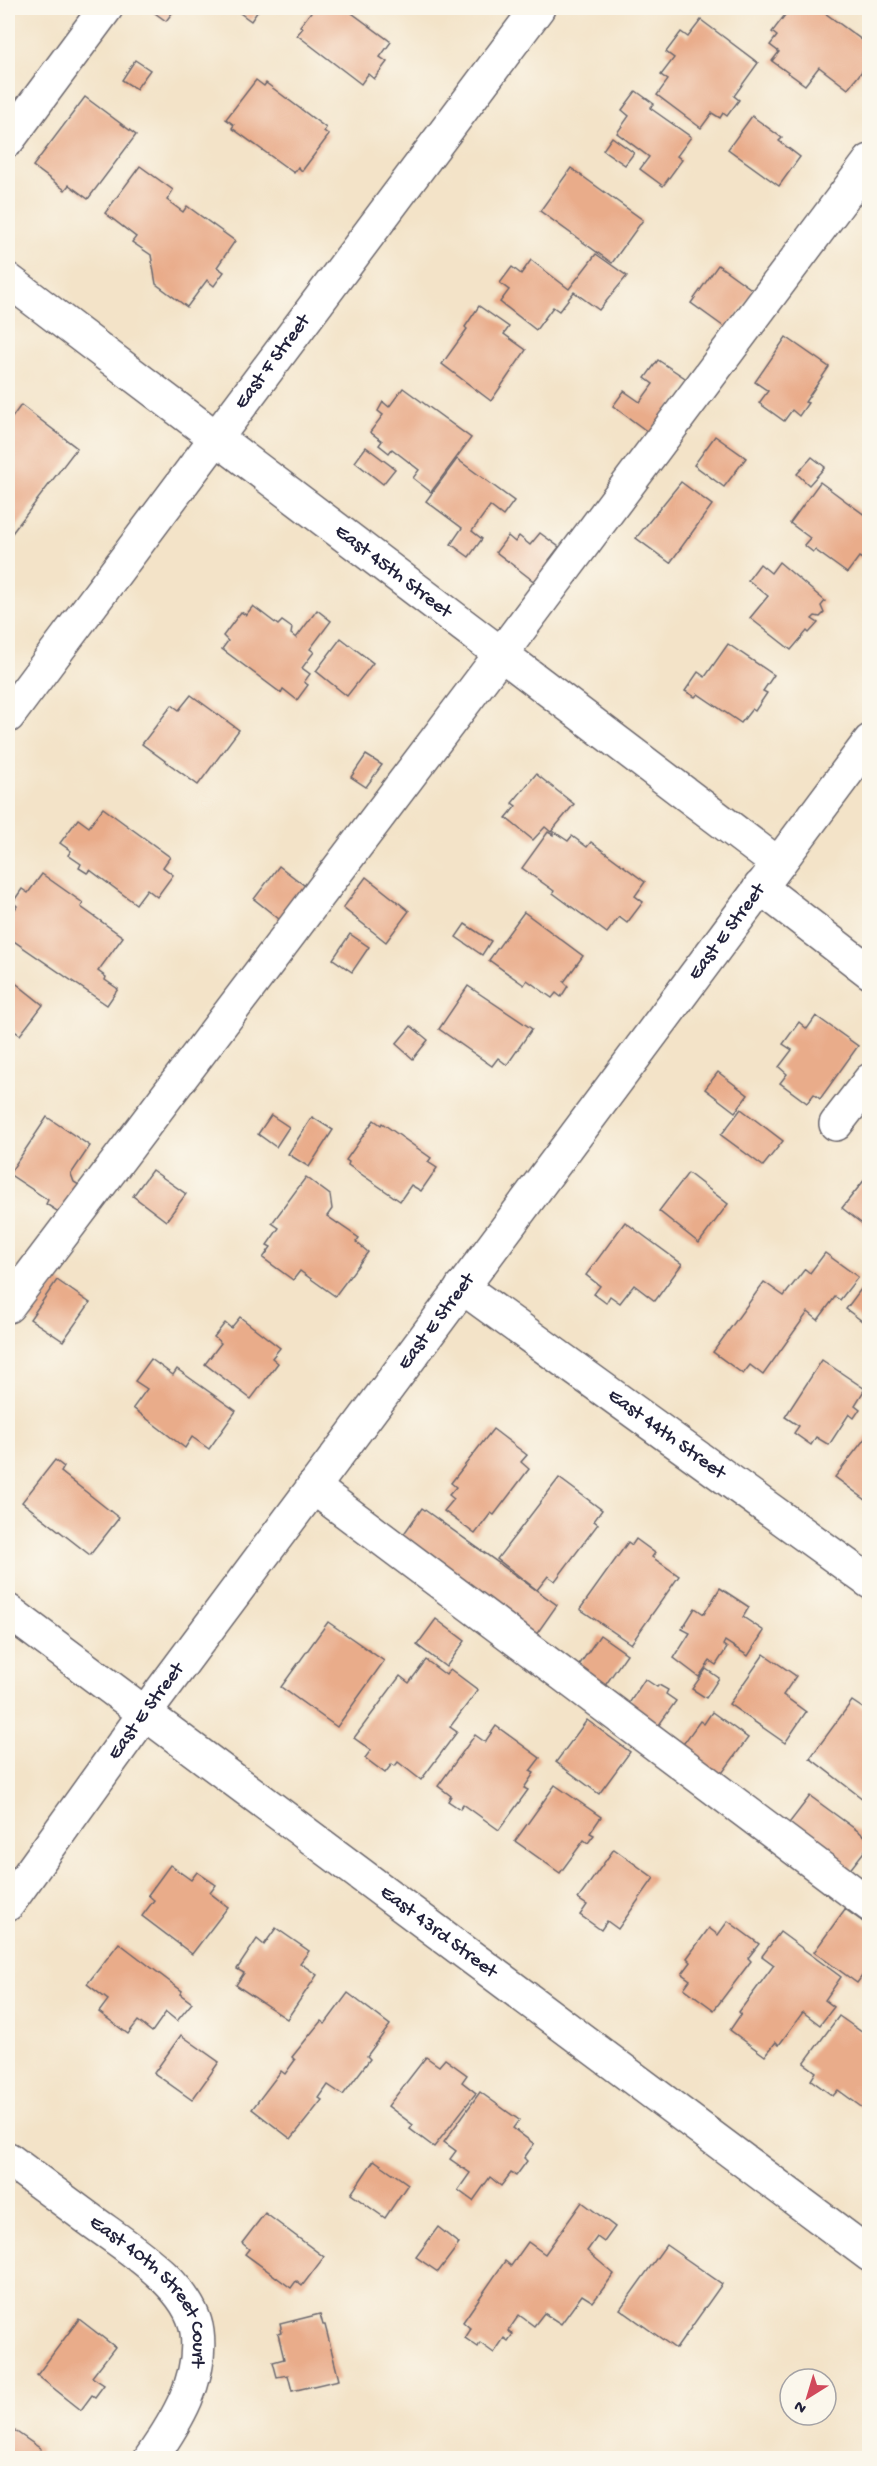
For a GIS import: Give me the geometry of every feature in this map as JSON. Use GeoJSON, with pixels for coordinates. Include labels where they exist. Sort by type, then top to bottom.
{"type":"FeatureCollection","features":[{"type":"Feature","properties":{"kind":"street"},"geometry":{"type":"LineString","coordinates":[[8,140],[106,8]]}},
{"type":"Feature","properties":{"kind":"street","name":"East F Street"},"geometry":{"type":"LineString","coordinates":[[8,716],[538,8]]}},
{"type":"Feature","properties":{"kind":"street"},"geometry":{"type":"LineString","coordinates":[[8,1306],[870,161]]}},
{"type":"Feature","properties":{"kind":"street","name":"East 45th Street"},"geometry":{"type":"LineString","coordinates":[[8,280],[501,654],[769,875],[870,972]]}},
{"type":"Feature","properties":{"kind":"street","name":"East E Street"},"geometry":{"type":"LineString","coordinates":[[8,1904],[146,1713],[870,741]]}},
{"type":"Feature","properties":{"kind":"street"},"geometry":{"type":"LineString","coordinates":[[836,1124],[870,1080]]}},
{"type":"Feature","properties":{"kind":"street","name":"East 44th Street"},"geometry":{"type":"LineString","coordinates":[[462,1287],[870,1582]]}},
{"type":"Feature","properties":{"kind":"street"},"geometry":{"type":"LineString","coordinates":[[314,1487],[870,1905]]}},
{"type":"Feature","properties":{"kind":"street","name":"East 43rd Street"},"geometry":{"type":"LineString","coordinates":[[8,1611],[870,2255]]}},
{"type":"Feature","properties":{"kind":"street","name":"East 40th Street Court"},"geometry":{"type":"LineString","coordinates":[[8,2159],[156,2271],[179,2295],[192,2316],[197,2330],[198,2345],[194,2374],[174,2424],[151,2458]]}},
{"type":"Feature","properties":{"kind":"building"},"geometry":{"type":"Polygon","coordinates":[[[148,8],[176,8],[166,21],[148,8]]]}},
{"type":"Feature","properties":{"kind":"building"},"geometry":{"type":"Polygon","coordinates":[[[233,8],[260,8],[251,21],[233,8]]]}},
{"type":"Feature","properties":{"kind":"building"},"geometry":{"type":"Polygon","coordinates":[[[314,8],[345,8],[391,42],[380,57],[387,62],[374,79],[368,74],[361,84],[297,35],[303,28],[300,26],[314,8]]]}},
{"type":"Feature","properties":{"kind":"building"},"geometry":{"type":"Polygon","coordinates":[[[787,8],[818,8],[870,46],[870,61],[848,89],[819,67],[805,85],[772,61],[779,52],[770,45],[777,36],[772,32],[785,15],[783,13],[787,8]]]}},
{"type":"Feature","properties":{"kind":"building"},"geometry":{"type":"Polygon","coordinates":[[[701,20],[758,63],[734,96],[739,100],[727,116],[723,113],[720,118],[712,113],[701,128],[657,95],[668,80],[661,75],[674,58],[666,52],[681,32],[688,37],[701,20]]]}},
{"type":"Feature","properties":{"kind":"building"},"geometry":{"type":"Polygon","coordinates":[[[135,60],[150,70],[136,89],[122,80],[135,60]]]}},
{"type":"Feature","properties":{"kind":"building"},"geometry":{"type":"Polygon","coordinates":[[[256,80],[264,86],[266,83],[326,128],[324,131],[329,135],[302,171],[298,167],[294,173],[232,128],[234,125],[226,119],[256,80]]]}},
{"type":"Feature","properties":{"kind":"building"},"geometry":{"type":"Polygon","coordinates":[[[636,91],[654,104],[650,108],[691,137],[677,156],[682,160],[663,186],[640,169],[649,157],[617,133],[629,116],[622,110],[636,91]]]}},
{"type":"Feature","properties":{"kind":"building"},"geometry":{"type":"Polygon","coordinates":[[[85,97],[136,135],[88,199],[69,185],[65,190],[33,166],[85,97]]]}},
{"type":"Feature","properties":{"kind":"building"},"geometry":{"type":"Polygon","coordinates":[[[752,116],[782,138],[779,141],[800,157],[779,186],[728,149],[752,116]]]}},
{"type":"Feature","properties":{"kind":"building"},"geometry":{"type":"Polygon","coordinates":[[[612,137],[634,153],[625,165],[603,150],[612,137]]]}},
{"type":"Feature","properties":{"kind":"building"},"geometry":{"type":"Polygon","coordinates":[[[140,166],[173,190],[167,200],[183,212],[187,206],[235,241],[217,267],[224,272],[214,286],[207,280],[187,307],[156,284],[151,255],[132,242],[136,237],[105,213],[140,166]]]}},
{"type":"Feature","properties":{"kind":"building"},"geometry":{"type":"Polygon","coordinates":[[[571,168],[643,220],[612,263],[540,211],[571,168]]]}},
{"type":"Feature","properties":{"kind":"building"},"geometry":{"type":"Polygon","coordinates":[[[596,254],[627,276],[599,310],[574,292],[559,311],[553,307],[536,330],[500,302],[509,290],[500,283],[512,267],[521,274],[531,260],[569,289],[596,254]]]}},
{"type":"Feature","properties":{"kind":"building"},"geometry":{"type":"Polygon","coordinates":[[[718,265],[754,291],[727,329],[691,303],[718,265]]]}},
{"type":"Feature","properties":{"kind":"building"},"geometry":{"type":"Polygon","coordinates":[[[479,306],[509,327],[504,334],[526,350],[491,401],[442,364],[467,329],[465,327],[479,306]]]}},
{"type":"Feature","properties":{"kind":"building"},"geometry":{"type":"Polygon","coordinates":[[[786,337],[829,367],[805,402],[808,403],[799,416],[792,410],[784,421],[759,403],[768,391],[755,382],[786,337]]]}},
{"type":"Feature","properties":{"kind":"building"},"geometry":{"type":"Polygon","coordinates":[[[658,360],[688,380],[652,435],[613,406],[624,391],[640,402],[653,384],[645,378],[658,360]]]}},
{"type":"Feature","properties":{"kind":"building"},"geometry":{"type":"Polygon","coordinates":[[[403,388],[471,438],[431,492],[413,478],[419,470],[392,449],[389,453],[379,445],[382,441],[370,432],[383,415],[378,411],[383,402],[389,407],[403,388]]]}},
{"type":"Feature","properties":{"kind":"building"},"geometry":{"type":"Polygon","coordinates":[[[21,405],[77,448],[9,537],[8,423],[21,405]]]}},
{"type":"Feature","properties":{"kind":"building"},"geometry":{"type":"Polygon","coordinates":[[[715,436],[746,458],[724,487],[694,465],[715,436]]]}},
{"type":"Feature","properties":{"kind":"building"},"geometry":{"type":"Polygon","coordinates":[[[366,447],[395,469],[383,484],[355,462],[366,447]]]}},
{"type":"Feature","properties":{"kind":"building"},"geometry":{"type":"Polygon","coordinates":[[[812,457],[825,467],[809,485],[797,474],[812,457]]]}},
{"type":"Feature","properties":{"kind":"building"},"geometry":{"type":"Polygon","coordinates":[[[457,459],[514,501],[503,516],[490,506],[472,531],[482,539],[469,557],[451,544],[462,528],[426,501],[457,459]]]}},
{"type":"Feature","properties":{"kind":"building"},"geometry":{"type":"Polygon","coordinates":[[[681,482],[712,505],[670,563],[636,538],[681,482]]]}},
{"type":"Feature","properties":{"kind":"building"},"geometry":{"type":"Polygon","coordinates":[[[820,482],[870,519],[870,541],[867,544],[870,546],[870,553],[864,560],[859,557],[847,573],[815,550],[813,552],[804,545],[810,538],[790,523],[820,482]]]}},
{"type":"Feature","properties":{"kind":"building"},"geometry":{"type":"Polygon","coordinates":[[[540,533],[559,547],[549,560],[552,562],[536,583],[496,552],[508,536],[515,542],[519,536],[530,545],[540,533]]]}},
{"type":"Feature","properties":{"kind":"building"},"geometry":{"type":"Polygon","coordinates":[[[779,562],[825,601],[821,606],[824,613],[812,619],[818,623],[809,633],[807,631],[791,650],[750,618],[768,596],[748,580],[760,564],[771,573],[779,562]]]}},
{"type":"Feature","properties":{"kind":"building"},"geometry":{"type":"Polygon","coordinates":[[[253,606],[278,625],[282,621],[292,628],[291,634],[296,638],[317,610],[331,621],[310,649],[314,652],[302,668],[310,674],[304,682],[308,685],[297,700],[283,689],[281,693],[222,649],[228,641],[223,636],[241,612],[246,615],[253,606]]]}},
{"type":"Feature","properties":{"kind":"building"},"geometry":{"type":"Polygon","coordinates":[[[341,638],[373,663],[347,696],[316,671],[341,638]]]}},
{"type":"Feature","properties":{"kind":"building"},"geometry":{"type":"Polygon","coordinates":[[[728,644],[774,675],[763,691],[767,693],[755,711],[752,709],[741,723],[698,694],[695,697],[685,691],[698,672],[705,677],[728,644]]]}},
{"type":"Feature","properties":{"kind":"building"},"geometry":{"type":"Polygon","coordinates":[[[191,695],[239,730],[198,785],[142,744],[172,705],[179,710],[191,695]]]}},
{"type":"Feature","properties":{"kind":"building"},"geometry":{"type":"Polygon","coordinates":[[[366,755],[382,765],[366,787],[351,777],[366,755]]]}},
{"type":"Feature","properties":{"kind":"building"},"geometry":{"type":"Polygon","coordinates":[[[536,774],[574,804],[551,832],[545,827],[533,840],[506,818],[516,806],[512,803],[536,774]]]}},
{"type":"Feature","properties":{"kind":"building"},"geometry":{"type":"Polygon","coordinates":[[[103,808],[170,857],[163,867],[173,875],[157,897],[147,889],[136,904],[90,870],[87,873],[79,868],[81,864],[68,855],[71,851],[60,843],[78,819],[89,827],[103,808]]]}},
{"type":"Feature","properties":{"kind":"building"},"geometry":{"type":"Polygon","coordinates":[[[553,831],[568,841],[572,836],[587,847],[591,842],[645,882],[635,896],[643,902],[627,923],[619,917],[607,933],[522,868],[548,832],[553,835],[553,831]]]}},
{"type":"Feature","properties":{"kind":"building"},"geometry":{"type":"Polygon","coordinates":[[[279,866],[309,889],[284,923],[254,899],[279,866]]]}},
{"type":"Feature","properties":{"kind":"building"},"geometry":{"type":"Polygon","coordinates":[[[42,874],[83,903],[81,907],[123,937],[98,971],[106,977],[105,980],[118,989],[107,1005],[8,937],[8,919],[17,906],[13,902],[22,889],[28,893],[42,874]]]}},
{"type":"Feature","properties":{"kind":"building"},"geometry":{"type":"Polygon","coordinates":[[[366,877],[409,911],[386,942],[343,908],[366,877]]]}},
{"type":"Feature","properties":{"kind":"building"},"geometry":{"type":"Polygon","coordinates":[[[524,912],[583,956],[564,982],[568,986],[561,997],[556,993],[552,998],[527,980],[524,985],[489,960],[524,912]]]}},
{"type":"Feature","properties":{"kind":"building"},"geometry":{"type":"Polygon","coordinates":[[[465,924],[491,941],[482,955],[456,937],[465,924]]]}},
{"type":"Feature","properties":{"kind":"building"},"geometry":{"type":"Polygon","coordinates":[[[350,934],[369,947],[352,972],[333,959],[350,934]]]}},
{"type":"Feature","properties":{"kind":"building"},"geometry":{"type":"Polygon","coordinates":[[[8,977],[43,1005],[20,1035],[8,1026],[8,977]]]}},
{"type":"Feature","properties":{"kind":"building"},"geometry":{"type":"Polygon","coordinates":[[[468,986],[532,1029],[507,1065],[498,1058],[492,1066],[439,1029],[468,986]]]}},
{"type":"Feature","properties":{"kind":"building"},"geometry":{"type":"Polygon","coordinates":[[[816,1016],[858,1046],[820,1099],[814,1094],[807,1103],[780,1083],[787,1074],[779,1067],[792,1050],[783,1044],[799,1022],[807,1029],[816,1016]]]}},
{"type":"Feature","properties":{"kind":"building"},"geometry":{"type":"Polygon","coordinates":[[[411,1026],[428,1040],[413,1059],[396,1044],[411,1026]]]}},
{"type":"Feature","properties":{"kind":"building"},"geometry":{"type":"Polygon","coordinates":[[[718,1072],[748,1095],[735,1112],[705,1089],[718,1072]]]}},
{"type":"Feature","properties":{"kind":"building"},"geometry":{"type":"Polygon","coordinates":[[[741,1109],[783,1141],[763,1166],[721,1135],[741,1109]]]}},
{"type":"Feature","properties":{"kind":"building"},"geometry":{"type":"Polygon","coordinates":[[[271,1115],[289,1127],[276,1147],[258,1134],[271,1115]]]}},
{"type":"Feature","properties":{"kind":"building"},"geometry":{"type":"Polygon","coordinates":[[[47,1117],[90,1146],[71,1174],[74,1182],[79,1185],[60,1213],[46,1204],[48,1200],[9,1174],[47,1117]]]}},
{"type":"Feature","properties":{"kind":"building"},"geometry":{"type":"Polygon","coordinates":[[[312,1117],[333,1130],[309,1167],[288,1154],[312,1117]]]}},
{"type":"Feature","properties":{"kind":"building"},"geometry":{"type":"Polygon","coordinates":[[[374,1120],[381,1125],[382,1123],[431,1158],[428,1162],[437,1168],[421,1191],[411,1185],[400,1201],[348,1165],[349,1162],[346,1160],[374,1120]]]}},
{"type":"Feature","properties":{"kind":"building"},"geometry":{"type":"Polygon","coordinates":[[[152,1170],[186,1194],[166,1221],[133,1196],[152,1170]]]}},
{"type":"Feature","properties":{"kind":"building"},"geometry":{"type":"Polygon","coordinates":[[[688,1173],[728,1204],[699,1243],[659,1211],[688,1173]]]}},
{"type":"Feature","properties":{"kind":"building"},"geometry":{"type":"Polygon","coordinates":[[[870,1173],[870,1230],[842,1208],[870,1173]]]}},
{"type":"Feature","properties":{"kind":"building"},"geometry":{"type":"Polygon","coordinates":[[[306,1177],[330,1195],[332,1209],[327,1216],[359,1238],[356,1242],[368,1252],[335,1296],[300,1271],[293,1280],[263,1258],[271,1247],[267,1245],[279,1228],[272,1223],[306,1177]]]}},
{"type":"Feature","properties":{"kind":"building"},"geometry":{"type":"Polygon","coordinates":[[[625,1222],[682,1264],[655,1301],[634,1285],[620,1303],[610,1296],[606,1303],[594,1294],[600,1286],[586,1275],[625,1222]]]}},
{"type":"Feature","properties":{"kind":"building"},"geometry":{"type":"Polygon","coordinates":[[[825,1253],[858,1277],[840,1300],[835,1297],[818,1320],[808,1312],[763,1375],[750,1365],[743,1374],[713,1352],[764,1282],[784,1296],[805,1269],[810,1273],[825,1253]]]}},
{"type":"Feature","properties":{"kind":"building"},"geometry":{"type":"Polygon","coordinates":[[[57,1280],[90,1303],[63,1341],[30,1319],[57,1280]]]}},
{"type":"Feature","properties":{"kind":"building"},"geometry":{"type":"Polygon","coordinates":[[[864,1285],[870,1289],[870,1311],[862,1321],[846,1309],[864,1285]]]}},
{"type":"Feature","properties":{"kind":"building"},"geometry":{"type":"Polygon","coordinates":[[[240,1317],[280,1348],[272,1358],[278,1363],[251,1399],[205,1364],[221,1343],[214,1337],[225,1323],[231,1328],[240,1317]]]}},
{"type":"Feature","properties":{"kind":"building"},"geometry":{"type":"Polygon","coordinates":[[[151,1359],[173,1375],[177,1369],[236,1411],[209,1449],[192,1437],[185,1448],[133,1408],[147,1389],[135,1381],[151,1359]]]}},
{"type":"Feature","properties":{"kind":"building"},"geometry":{"type":"Polygon","coordinates":[[[822,1360],[865,1389],[855,1405],[860,1409],[854,1418],[849,1414],[829,1445],[816,1437],[811,1445],[794,1433],[799,1426],[785,1417],[822,1360]]]}},
{"type":"Feature","properties":{"kind":"building"},"geometry":{"type":"Polygon","coordinates":[[[493,1429],[527,1455],[521,1462],[529,1469],[494,1515],[491,1513],[475,1534],[444,1511],[454,1499],[449,1495],[456,1487],[451,1483],[493,1429]]]}},
{"type":"Feature","properties":{"kind":"building"},"geometry":{"type":"Polygon","coordinates":[[[870,1432],[870,1503],[835,1477],[870,1432]]]}},
{"type":"Feature","properties":{"kind":"building"},"geometry":{"type":"Polygon","coordinates":[[[55,1460],[64,1467],[61,1472],[119,1518],[90,1555],[22,1502],[55,1460]]]}},
{"type":"Feature","properties":{"kind":"building"},"geometry":{"type":"Polygon","coordinates":[[[559,1478],[602,1510],[594,1521],[598,1524],[555,1581],[548,1576],[537,1590],[497,1559],[559,1478]]]}},
{"type":"Feature","properties":{"kind":"building"},"geometry":{"type":"Polygon","coordinates":[[[422,1508],[557,1605],[531,1642],[396,1545],[422,1508]]]}},
{"type":"Feature","properties":{"kind":"building"},"geometry":{"type":"Polygon","coordinates":[[[636,1539],[655,1553],[652,1557],[679,1576],[631,1644],[580,1609],[628,1542],[632,1545],[636,1539]]]}},
{"type":"Feature","properties":{"kind":"building"},"geometry":{"type":"Polygon","coordinates":[[[720,1588],[749,1607],[743,1617],[764,1631],[748,1656],[725,1641],[723,1645],[727,1648],[716,1665],[710,1661],[699,1677],[674,1658],[690,1633],[682,1629],[695,1608],[704,1614],[720,1588]]]}},
{"type":"Feature","properties":{"kind":"building"},"geometry":{"type":"Polygon","coordinates":[[[436,1619],[465,1641],[446,1667],[417,1645],[436,1619]]]}},
{"type":"Feature","properties":{"kind":"building"},"geometry":{"type":"Polygon","coordinates":[[[328,1622],[384,1661],[337,1727],[281,1687],[328,1622]]]}},
{"type":"Feature","properties":{"kind":"building"},"geometry":{"type":"Polygon","coordinates":[[[600,1635],[627,1654],[602,1690],[575,1671],[600,1635]]]}},
{"type":"Feature","properties":{"kind":"building"},"geometry":{"type":"Polygon","coordinates":[[[764,1654],[796,1676],[783,1695],[806,1712],[785,1743],[729,1704],[764,1654]]]}},
{"type":"Feature","properties":{"kind":"building"},"geometry":{"type":"Polygon","coordinates":[[[426,1660],[446,1675],[450,1669],[478,1690],[450,1727],[457,1732],[421,1780],[398,1762],[395,1766],[392,1764],[385,1773],[365,1758],[371,1750],[354,1738],[400,1676],[409,1683],[426,1660]]]}},
{"type":"Feature","properties":{"kind":"building"},"geometry":{"type":"Polygon","coordinates":[[[706,1669],[719,1678],[706,1698],[692,1689],[706,1669]]]}},
{"type":"Feature","properties":{"kind":"building"},"geometry":{"type":"Polygon","coordinates":[[[645,1679],[657,1687],[659,1685],[668,1690],[666,1694],[676,1701],[654,1732],[624,1711],[645,1679]]]}},
{"type":"Feature","properties":{"kind":"building"},"geometry":{"type":"Polygon","coordinates":[[[852,1701],[870,1713],[870,1790],[863,1799],[810,1758],[852,1701]]]}},
{"type":"Feature","properties":{"kind":"building"},"geometry":{"type":"Polygon","coordinates":[[[712,1712],[748,1738],[717,1780],[678,1751],[700,1721],[704,1724],[712,1712]]]}},
{"type":"Feature","properties":{"kind":"building"},"geometry":{"type":"Polygon","coordinates":[[[587,1720],[630,1752],[599,1794],[556,1762],[587,1720]]]}},
{"type":"Feature","properties":{"kind":"building"},"geometry":{"type":"Polygon","coordinates":[[[496,1726],[540,1758],[530,1771],[534,1773],[524,1788],[528,1790],[499,1830],[463,1804],[460,1809],[448,1801],[451,1796],[438,1786],[475,1735],[485,1742],[496,1726]]]}},
{"type":"Feature","properties":{"kind":"building"},"geometry":{"type":"Polygon","coordinates":[[[555,1785],[601,1817],[590,1833],[594,1835],[588,1843],[584,1840],[560,1873],[515,1841],[555,1785]]]}},
{"type":"Feature","properties":{"kind":"building"},"geometry":{"type":"Polygon","coordinates":[[[810,1796],[870,1840],[870,1844],[845,1876],[783,1831],[810,1796]]]}},
{"type":"Feature","properties":{"kind":"building"},"geometry":{"type":"Polygon","coordinates":[[[614,1849],[654,1878],[618,1929],[607,1921],[601,1930],[580,1915],[587,1905],[578,1899],[614,1849]]]}},
{"type":"Feature","properties":{"kind":"building"},"geometry":{"type":"Polygon","coordinates":[[[170,1865],[191,1880],[197,1872],[216,1885],[210,1893],[228,1907],[192,1954],[142,1916],[154,1900],[148,1895],[170,1865]]]}},
{"type":"Feature","properties":{"kind":"building"},"geometry":{"type":"Polygon","coordinates":[[[845,1909],[870,1927],[870,1965],[857,1983],[814,1952],[845,1909]]]}},
{"type":"Feature","properties":{"kind":"building"},"geometry":{"type":"Polygon","coordinates":[[[728,1921],[759,1944],[748,1958],[751,1961],[714,2010],[684,1988],[690,1980],[682,1974],[691,1962],[687,1958],[709,1928],[718,1935],[728,1921]]]}},
{"type":"Feature","properties":{"kind":"building"},"geometry":{"type":"Polygon","coordinates":[[[276,1928],[309,1951],[300,1963],[317,1975],[287,2019],[236,1985],[244,1973],[237,1969],[257,1939],[264,1945],[276,1928]]]}},
{"type":"Feature","properties":{"kind":"building"},"geometry":{"type":"Polygon","coordinates":[[[780,1932],[841,1977],[825,2000],[834,2007],[820,2025],[803,2012],[779,2045],[776,2042],[765,2056],[730,2030],[741,2014],[739,2012],[774,1965],[762,1956],[780,1932]]]}},
{"type":"Feature","properties":{"kind":"building"},"geometry":{"type":"Polygon","coordinates":[[[119,1943],[182,1991],[180,1994],[192,2003],[177,2021],[166,2012],[152,2032],[138,2021],[128,2034],[99,2012],[108,2000],[87,1984],[119,1943]]]}},
{"type":"Feature","properties":{"kind":"building"},"geometry":{"type":"Polygon","coordinates":[[[348,1993],[390,2025],[367,2056],[370,2059],[343,2095],[328,2085],[319,2098],[322,2100],[291,2139],[252,2109],[281,2071],[285,2074],[295,2060],[292,2057],[321,2021],[325,2024],[348,1993]]]}},
{"type":"Feature","properties":{"kind":"building"},"geometry":{"type":"Polygon","coordinates":[[[839,2016],[870,2038],[870,2107],[867,2111],[838,2090],[833,2096],[811,2080],[816,2072],[804,2063],[839,2016]]]}},
{"type":"Feature","properties":{"kind":"building"},"geometry":{"type":"Polygon","coordinates":[[[181,2035],[219,2062],[192,2100],[154,2073],[181,2035]]]}},
{"type":"Feature","properties":{"kind":"building"},"geometry":{"type":"Polygon","coordinates":[[[426,2057],[439,2066],[445,2059],[467,2075],[462,2082],[476,2093],[434,2147],[410,2129],[413,2125],[388,2106],[426,2057]]]}},
{"type":"Feature","properties":{"kind":"building"},"geometry":{"type":"Polygon","coordinates":[[[480,2092],[519,2120],[513,2128],[534,2144],[524,2158],[527,2161],[516,2176],[511,2173],[501,2186],[490,2177],[473,2201],[458,2190],[470,2173],[450,2159],[456,2151],[444,2142],[480,2092]]]}},
{"type":"Feature","properties":{"kind":"building"},"geometry":{"type":"Polygon","coordinates":[[[374,2160],[408,2184],[385,2218],[351,2194],[374,2160]]]}},
{"type":"Feature","properties":{"kind":"building"},"geometry":{"type":"Polygon","coordinates":[[[582,2202],[615,2227],[604,2242],[597,2237],[587,2251],[614,2274],[593,2302],[582,2295],[561,2324],[544,2313],[534,2326],[519,2315],[508,2331],[513,2334],[508,2341],[504,2338],[494,2353],[480,2343],[478,2347],[465,2338],[471,2329],[463,2322],[505,2261],[511,2266],[528,2242],[545,2254],[582,2202]]]}},
{"type":"Feature","properties":{"kind":"building"},"geometry":{"type":"Polygon","coordinates":[[[265,2213],[324,2257],[302,2286],[296,2281],[291,2288],[245,2254],[249,2249],[242,2243],[265,2213]]]}},
{"type":"Feature","properties":{"kind":"building"},"geometry":{"type":"Polygon","coordinates":[[[438,2227],[459,2244],[438,2272],[416,2257],[438,2227]]]}},
{"type":"Feature","properties":{"kind":"building"},"geometry":{"type":"Polygon","coordinates":[[[666,2245],[722,2284],[676,2349],[620,2309],[666,2245]]]}},
{"type":"Feature","properties":{"kind":"building"},"geometry":{"type":"Polygon","coordinates":[[[320,2314],[339,2380],[292,2391],[288,2375],[277,2377],[273,2362],[284,2359],[278,2334],[282,2333],[280,2324],[320,2314]]]}},
{"type":"Feature","properties":{"kind":"building"},"geometry":{"type":"Polygon","coordinates":[[[79,2319],[115,2347],[92,2377],[104,2385],[95,2397],[92,2395],[81,2410],[37,2375],[79,2319]]]}},
{"type":"Feature","properties":{"kind":"building"},"geometry":{"type":"Polygon","coordinates":[[[8,2426],[41,2449],[35,2458],[8,2458],[8,2426]]]}}]}
